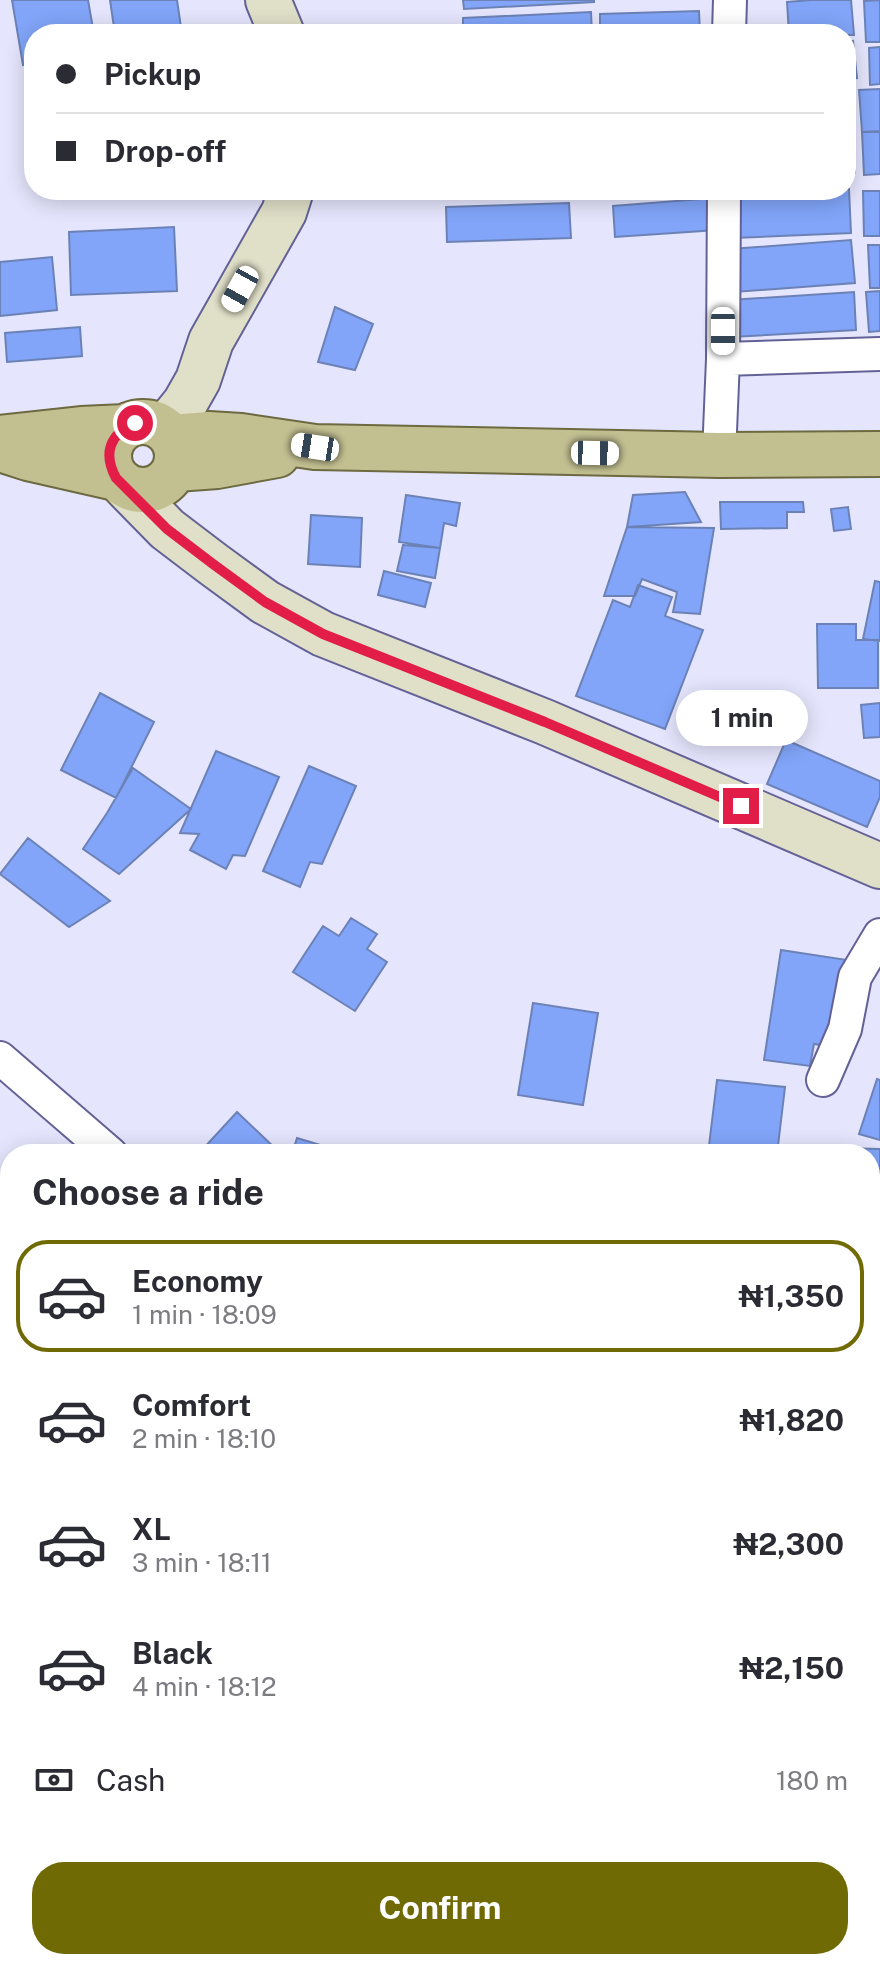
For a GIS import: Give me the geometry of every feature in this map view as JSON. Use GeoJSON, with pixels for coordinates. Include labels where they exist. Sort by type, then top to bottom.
{"type":"FeatureCollection","features":[{"type":"Feature","properties":{"kind":"main road"},"geometry":{"type":"LineString","coordinates":[[268,0],[278,24]]}},
{"type":"Feature","properties":{"kind":"main road"},"geometry":{"type":"LineString","coordinates":[[147,454],[198,380],[211,341],[288,200]]}},
{"type":"Feature","properties":{"kind":"main road"},"geometry":{"type":"LineString","coordinates":[[0,438],[81,429],[147,454],[217,466],[315,447],[719,455],[880,454]]}},
{"type":"Feature","properties":{"kind":"main road"},"geometry":{"type":"LineString","coordinates":[[0,449],[28,458],[147,454]]}},
{"type":"Feature","properties":{"kind":"main road"},"geometry":{"type":"LineString","coordinates":[[147,454],[167,529],[265,602],[323,634],[545,722],[880,866]]}},
{"type":"Feature","properties":{"kind":"street"},"geometry":{"type":"LineString","coordinates":[[729,24],[730,0]]}},
{"type":"Feature","properties":{"kind":"street"},"geometry":{"type":"LineString","coordinates":[[719,455],[724,200]]}},
{"type":"Feature","properties":{"kind":"street"},"geometry":{"type":"LineString","coordinates":[[723,359],[880,354]]}},
{"type":"Feature","properties":{"kind":"street"},"geometry":{"type":"LineString","coordinates":[[823,1080],[845,1029],[855,977],[880,935]]}},
{"type":"Feature","properties":{"kind":"street"},"geometry":{"type":"LineString","coordinates":[[0,1058],[99,1144]]}},
{"type":"Feature","properties":{"kind":"building"},"geometry":{"type":"Polygon","coordinates":[[[12,0],[88,0],[92,24],[24,24],[23,65],[12,0]]]}},
{"type":"Feature","properties":{"kind":"building"},"geometry":{"type":"Polygon","coordinates":[[[110,0],[177,0],[181,24],[114,24],[110,0]]]}},
{"type":"Feature","properties":{"kind":"building"},"geometry":{"type":"Polygon","coordinates":[[[463,0],[594,0],[594,2],[464,9],[463,0]]]}},
{"type":"Feature","properties":{"kind":"building"},"geometry":{"type":"Polygon","coordinates":[[[851,0],[853,24],[788,24],[787,2],[851,0]]]}},
{"type":"Feature","properties":{"kind":"building"},"geometry":{"type":"Polygon","coordinates":[[[880,0],[880,42],[866,42],[864,1],[880,0]]]}},
{"type":"Feature","properties":{"kind":"building"},"geometry":{"type":"Polygon","coordinates":[[[699,11],[700,24],[600,24],[600,14],[699,11]]]}},
{"type":"Feature","properties":{"kind":"building"},"geometry":{"type":"Polygon","coordinates":[[[591,12],[592,24],[463,24],[463,18],[591,12]]]}},
{"type":"Feature","properties":{"kind":"building"},"geometry":{"type":"Polygon","coordinates":[[[880,47],[880,84],[870,85],[869,48],[880,47]]]}},
{"type":"Feature","properties":{"kind":"building"},"geometry":{"type":"Polygon","coordinates":[[[880,89],[880,131],[862,132],[859,90],[880,89]]]}},
{"type":"Feature","properties":{"kind":"building"},"geometry":{"type":"Polygon","coordinates":[[[862,132],[880,132],[880,174],[864,175],[862,132]]]}},
{"type":"Feature","properties":{"kind":"building"},"geometry":{"type":"Polygon","coordinates":[[[863,191],[880,191],[880,236],[864,236],[863,191]]]}},
{"type":"Feature","properties":{"kind":"building"},"geometry":{"type":"Polygon","coordinates":[[[714,200],[717,230],[615,237],[613,206],[714,200]]]}},
{"type":"Feature","properties":{"kind":"building"},"geometry":{"type":"Polygon","coordinates":[[[732,200],[850,200],[851,233],[734,238],[732,200]]]}},
{"type":"Feature","properties":{"kind":"building"},"geometry":{"type":"Polygon","coordinates":[[[569,203],[571,238],[447,242],[446,207],[569,203]]]}},
{"type":"Feature","properties":{"kind":"building"},"geometry":{"type":"Polygon","coordinates":[[[174,227],[177,291],[71,295],[69,232],[174,227]]]}},
{"type":"Feature","properties":{"kind":"building"},"geometry":{"type":"Polygon","coordinates":[[[851,240],[855,283],[734,292],[731,249],[851,240]]]}},
{"type":"Feature","properties":{"kind":"building"},"geometry":{"type":"Polygon","coordinates":[[[868,245],[880,245],[880,288],[870,288],[868,245]]]}},
{"type":"Feature","properties":{"kind":"building"},"geometry":{"type":"Polygon","coordinates":[[[52,257],[57,310],[0,316],[0,262],[52,257]]]}},
{"type":"Feature","properties":{"kind":"building"},"geometry":{"type":"Polygon","coordinates":[[[880,291],[880,331],[869,332],[866,292],[880,291]]]}},
{"type":"Feature","properties":{"kind":"building"},"geometry":{"type":"Polygon","coordinates":[[[854,292],[856,330],[732,337],[730,300],[854,292]]]}},
{"type":"Feature","properties":{"kind":"building"},"geometry":{"type":"Polygon","coordinates":[[[335,307],[373,324],[355,370],[318,362],[335,307]]]}},
{"type":"Feature","properties":{"kind":"building"},"geometry":{"type":"Polygon","coordinates":[[[80,327],[82,356],[7,362],[5,333],[80,327]]]}},
{"type":"Feature","properties":{"kind":"building"},"geometry":{"type":"Polygon","coordinates":[[[685,492],[701,522],[627,527],[633,495],[685,492]]]}},
{"type":"Feature","properties":{"kind":"building"},"geometry":{"type":"Polygon","coordinates":[[[406,495],[460,503],[456,526],[444,523],[440,548],[399,542],[406,495]]]}},
{"type":"Feature","properties":{"kind":"building"},"geometry":{"type":"Polygon","coordinates":[[[720,502],[803,502],[804,512],[787,512],[787,528],[721,529],[720,502]]]}},
{"type":"Feature","properties":{"kind":"building"},"geometry":{"type":"Polygon","coordinates":[[[848,507],[851,529],[834,531],[831,509],[848,507]]]}},
{"type":"Feature","properties":{"kind":"building"},"geometry":{"type":"Polygon","coordinates":[[[311,515],[362,518],[360,567],[308,564],[311,515]]]}},
{"type":"Feature","properties":{"kind":"building"},"geometry":{"type":"Polygon","coordinates":[[[627,527],[714,528],[700,614],[673,612],[677,592],[642,579],[635,596],[604,596],[627,527]]]}},
{"type":"Feature","properties":{"kind":"building"},"geometry":{"type":"Polygon","coordinates":[[[403,545],[440,548],[435,578],[397,571],[403,545]]]}},
{"type":"Feature","properties":{"kind":"building"},"geometry":{"type":"Polygon","coordinates":[[[384,571],[431,583],[425,607],[378,595],[384,571]]]}},
{"type":"Feature","properties":{"kind":"building"},"geometry":{"type":"Polygon","coordinates":[[[875,581],[880,582],[880,641],[863,639],[875,581]]]}},
{"type":"Feature","properties":{"kind":"building"},"geometry":{"type":"Polygon","coordinates":[[[638,585],[672,597],[665,616],[703,630],[665,729],[576,696],[613,600],[630,607],[638,585]]]}},
{"type":"Feature","properties":{"kind":"building"},"geometry":{"type":"Polygon","coordinates":[[[817,624],[856,624],[856,640],[878,640],[878,688],[818,688],[817,624]]]}},
{"type":"Feature","properties":{"kind":"building"},"geometry":{"type":"Polygon","coordinates":[[[100,693],[154,722],[116,798],[61,770],[100,693]]]}},
{"type":"Feature","properties":{"kind":"building"},"geometry":{"type":"Polygon","coordinates":[[[880,703],[880,737],[864,738],[861,705],[880,703]]]}},
{"type":"Feature","properties":{"kind":"building"},"geometry":{"type":"Polygon","coordinates":[[[786,740],[880,781],[880,797],[867,827],[767,784],[786,740]]]}},
{"type":"Feature","properties":{"kind":"building"},"geometry":{"type":"Polygon","coordinates":[[[216,751],[279,777],[245,856],[233,855],[226,869],[190,850],[199,834],[180,833],[216,751]]]}},
{"type":"Feature","properties":{"kind":"building"},"geometry":{"type":"Polygon","coordinates":[[[309,766],[356,786],[322,864],[310,862],[300,887],[263,871],[309,766]]]}},
{"type":"Feature","properties":{"kind":"building"},"geometry":{"type":"Polygon","coordinates":[[[133,768],[191,809],[119,874],[83,849],[133,768]]]}},
{"type":"Feature","properties":{"kind":"building"},"geometry":{"type":"Polygon","coordinates":[[[28,838],[110,901],[69,927],[0,874],[28,838]]]}},
{"type":"Feature","properties":{"kind":"building"},"geometry":{"type":"Polygon","coordinates":[[[351,918],[377,934],[367,949],[387,962],[355,1011],[293,972],[323,926],[339,936],[351,918]]]}},
{"type":"Feature","properties":{"kind":"building"},"geometry":{"type":"Polygon","coordinates":[[[781,950],[847,960],[833,1047],[814,1044],[810,1066],[764,1060],[781,950]]]}},
{"type":"Feature","properties":{"kind":"building"},"geometry":{"type":"Polygon","coordinates":[[[533,1003],[598,1013],[583,1105],[518,1095],[533,1003]]]}},
{"type":"Feature","properties":{"kind":"building"},"geometry":{"type":"Polygon","coordinates":[[[877,1079],[880,1080],[880,1140],[859,1134],[877,1079]]]}},
{"type":"Feature","properties":{"kind":"building"},"geometry":{"type":"Polygon","coordinates":[[[717,1080],[785,1087],[778,1144],[709,1144],[717,1080]]]}},
{"type":"Feature","properties":{"kind":"building"},"geometry":{"type":"Polygon","coordinates":[[[237,1112],[271,1144],[208,1144],[237,1112]]]}},
{"type":"Feature","properties":{"kind":"building"},"geometry":{"type":"Polygon","coordinates":[[[297,1138],[317,1144],[295,1144],[297,1138]]]}},
{"type":"Feature","properties":{"kind":"route"},"geometry":{"type":"LineString","coordinates":[[135,423],[125,427],[111,444],[108,456],[116,478],[167,529],[265,602],[323,634],[545,722],[741,806]]}}]}
